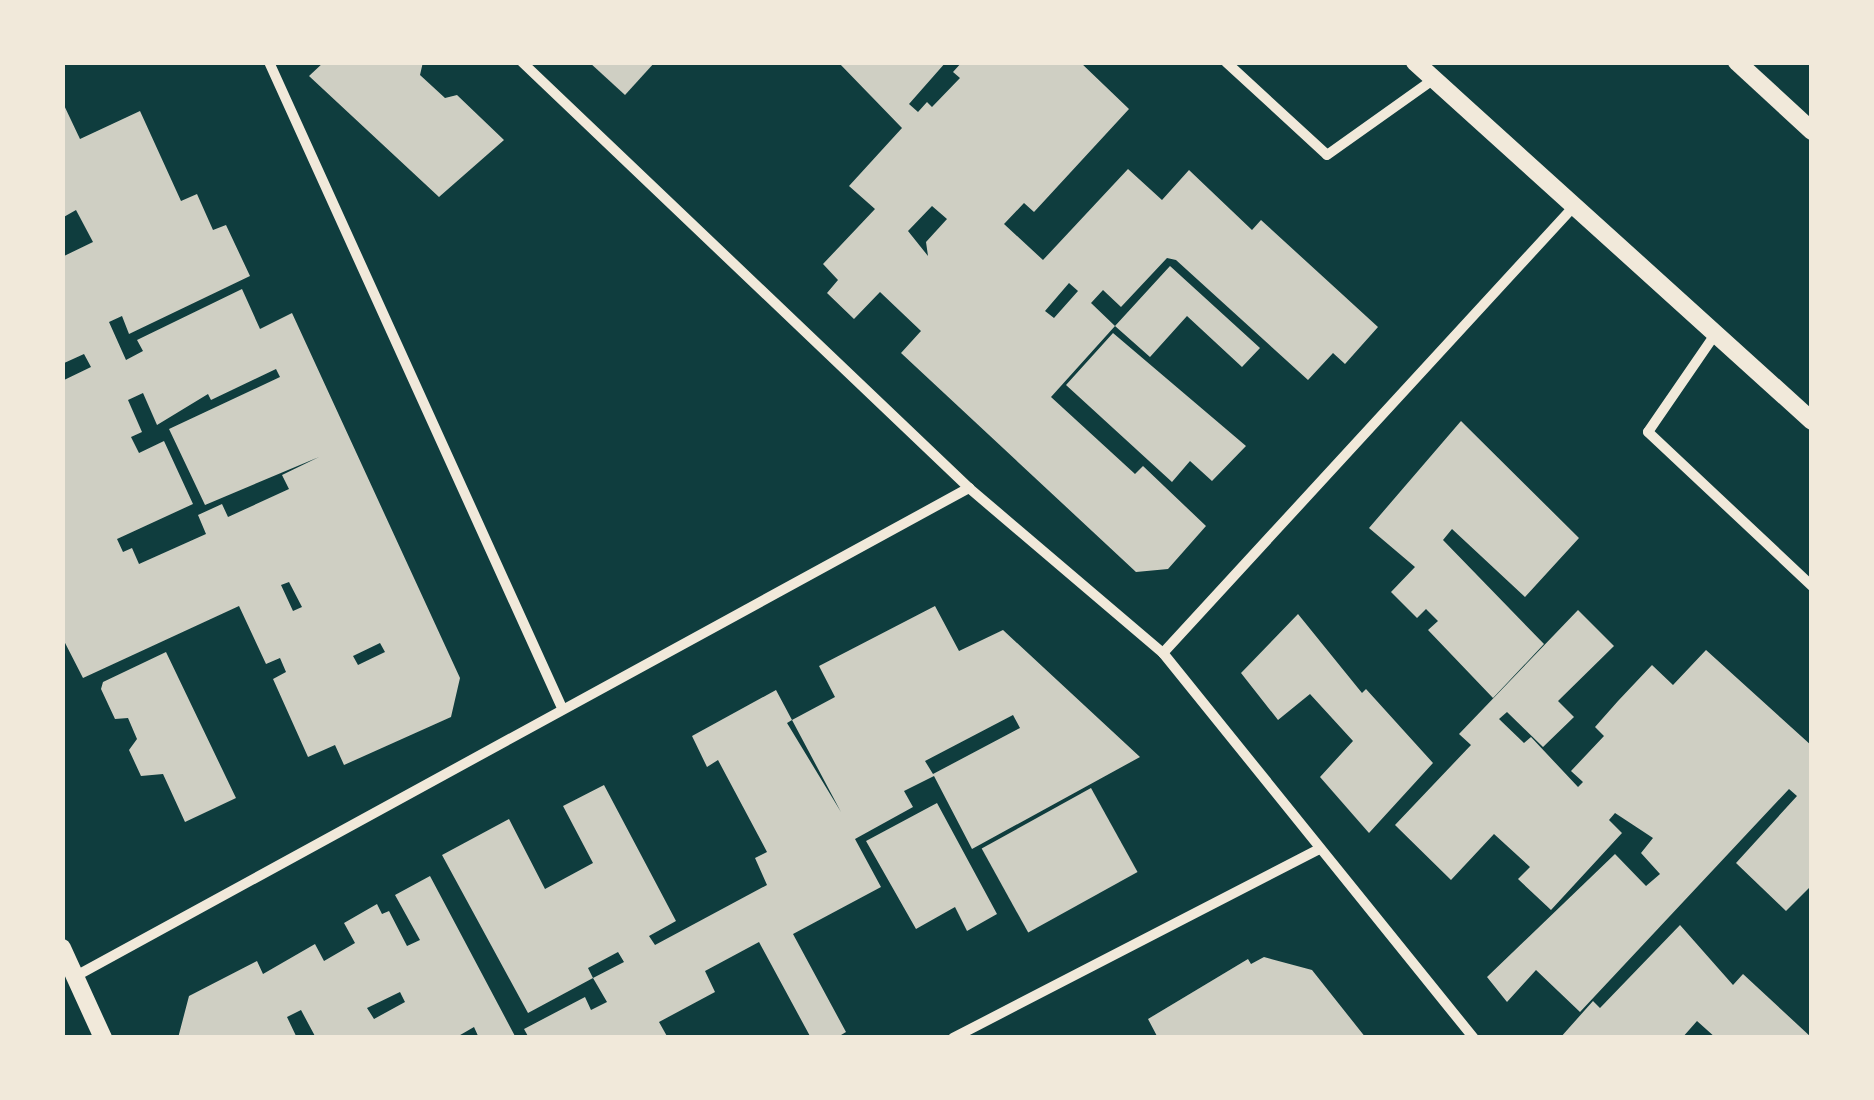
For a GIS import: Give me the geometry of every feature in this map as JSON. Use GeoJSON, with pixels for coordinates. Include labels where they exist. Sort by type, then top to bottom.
{"type":"FeatureCollection","features":[{"type":"Feature","properties":{"kind":"street"},"geometry":{"type":"LineString","coordinates":[[270,62],[562,708]]}},
{"type":"Feature","properties":{"kind":"street"},"geometry":{"type":"LineString","coordinates":[[522,62],[969,488],[1163,653],[1317,850],[1474,1038]]}},
{"type":"Feature","properties":{"kind":"street"},"geometry":{"type":"LineString","coordinates":[[1226,62],[1327,155],[1434,79]]}},
{"type":"Feature","properties":{"kind":"street"},"geometry":{"type":"LineString","coordinates":[[1415,62],[1577,203],[1812,420]]}},
{"type":"Feature","properties":{"kind":"street"},"geometry":{"type":"LineString","coordinates":[[1737,62],[1812,131]]}},
{"type":"Feature","properties":{"kind":"street"},"geometry":{"type":"LineString","coordinates":[[1163,653],[1577,203]]}},
{"type":"Feature","properties":{"kind":"street"},"geometry":{"type":"LineString","coordinates":[[1716,332],[1648,432],[1812,586]]}},
{"type":"Feature","properties":{"kind":"street"},"geometry":{"type":"LineString","coordinates":[[76,976],[969,488]]}},
{"type":"Feature","properties":{"kind":"street"},"geometry":{"type":"LineString","coordinates":[[953,1038],[1317,850]]}},
{"type":"Feature","properties":{"kind":"street"},"geometry":{"type":"LineString","coordinates":[[62,948],[103,1038]]}},
{"type":"Feature","properties":{"kind":"building"},"geometry":{"type":"Polygon","coordinates":[[[324,62],[423,62],[420,75],[445,98],[457,95],[504,140],[439,197],[309,76],[324,62]]]}},
{"type":"Feature","properties":{"kind":"building"},"geometry":{"type":"Polygon","coordinates":[[[589,62],[655,62],[625,95],[589,62]]]}},
{"type":"Feature","properties":{"kind":"building"},"geometry":{"type":"Polygon","coordinates":[[[838,62],[946,62],[909,104],[918,112],[927,102],[932,107],[960,78],[953,72],[962,62],[1080,62],[1129,109],[1034,212],[1024,203],[1004,224],[1043,260],[1128,169],[1162,200],[1189,170],[1252,230],[1261,220],[1378,327],[1345,364],[1333,353],[1308,380],[1176,260],[1167,258],[1121,307],[1103,290],[1091,303],[1115,326],[1051,397],[1135,474],[1143,466],[1206,526],[1168,569],[1136,572],[901,353],[921,331],[880,292],[854,319],[827,293],[838,280],[823,264],[875,209],[849,186],[902,128],[838,62]],[[932,206],[908,231],[928,256],[926,242],[947,219],[932,206]],[[1069,283],[1045,311],[1054,318],[1078,291],[1069,283]]]}},
{"type":"Feature","properties":{"kind":"building"},"geometry":{"type":"Polygon","coordinates":[[[62,101],[80,139],[140,111],[181,201],[197,194],[213,230],[226,225],[250,276],[129,334],[122,316],[109,322],[126,360],[143,351],[137,340],[242,289],[260,329],[292,313],[460,678],[451,717],[344,765],[335,745],[308,757],[273,679],[286,672],[280,658],[266,664],[239,606],[83,678],[62,637],[62,381],[91,367],[84,354],[62,364],[62,257],[93,242],[76,210],[62,218],[62,101]],[[276,369],[211,400],[208,394],[157,425],[143,393],[128,400],[142,432],[131,437],[139,453],[164,441],[193,504],[117,539],[123,552],[132,548],[139,564],[206,534],[198,515],[222,504],[228,517],[289,489],[282,475],[319,457],[205,505],[169,429],[280,377],[276,369]],[[289,582],[281,585],[293,611],[302,607],[289,582]],[[380,643],[353,656],[358,665],[385,652],[380,643]]]}},
{"type":"Feature","properties":{"kind":"building"},"geometry":{"type":"Polygon","coordinates":[[[1170,266],[1260,348],[1242,367],[1187,316],[1150,357],[1115,326],[1170,266]]]}},
{"type":"Feature","properties":{"kind":"building"},"geometry":{"type":"Polygon","coordinates":[[[1113,333],[1246,446],[1212,481],[1190,461],[1172,482],[1066,385],[1113,333]]]}},
{"type":"Feature","properties":{"kind":"building"},"geometry":{"type":"Polygon","coordinates":[[[1461,421],[1579,538],[1525,597],[1452,529],[1443,540],[1544,644],[1493,698],[1428,630],[1438,621],[1426,609],[1417,618],[1391,592],[1415,567],[1369,528],[1461,421]]]}},
{"type":"Feature","properties":{"kind":"building"},"geometry":{"type":"Polygon","coordinates":[[[935,606],[959,651],[1003,630],[1140,757],[972,849],[934,776],[904,791],[913,807],[855,839],[881,887],[793,934],[846,1032],[836,1038],[811,1038],[759,942],[705,971],[715,992],[659,1022],[668,1038],[529,1038],[524,1029],[585,997],[591,1010],[607,1002],[593,978],[528,1013],[442,855],[509,819],[545,889],[593,863],[563,806],[604,785],[676,921],[649,936],[655,945],[767,885],[755,858],[767,852],[718,760],[707,767],[692,736],[776,690],[792,720],[835,697],[819,666],[935,606]],[[1013,715],[925,761],[933,774],[1020,728],[1013,715]],[[792,720],[787,723],[841,812],[792,720]],[[618,952],[588,968],[593,978],[624,962],[618,952]]]}},
{"type":"Feature","properties":{"kind":"building"},"geometry":{"type":"Polygon","coordinates":[[[1578,610],[1614,646],[1558,701],[1574,717],[1543,747],[1507,712],[1499,719],[1524,743],[1531,737],[1578,787],[1583,782],[1571,771],[1604,736],[1595,727],[1618,701],[1652,665],[1673,685],[1706,650],[1812,746],[1812,885],[1786,911],[1736,863],[1797,796],[1789,789],[1580,1012],[1536,970],[1507,1002],[1487,977],[1615,854],[1646,886],[1660,874],[1641,853],[1653,838],[1615,813],[1609,820],[1622,833],[1551,910],[1518,879],[1530,867],[1494,834],[1451,880],[1395,825],[1471,745],[1459,734],[1578,610]]]}},
{"type":"Feature","properties":{"kind":"building"},"geometry":{"type":"Polygon","coordinates":[[[1298,614],[1362,693],[1366,689],[1433,763],[1369,833],[1320,777],[1353,741],[1310,694],[1278,720],[1241,673],[1298,614]]]}},
{"type":"Feature","properties":{"kind":"building"},"geometry":{"type":"Polygon","coordinates":[[[166,652],[236,798],[185,822],[163,774],[141,776],[129,750],[137,739],[128,718],[115,719],[101,689],[103,682],[166,652]]]}},
{"type":"Feature","properties":{"kind":"building"},"geometry":{"type":"Polygon","coordinates":[[[1091,788],[1138,872],[1028,933],[982,849],[1091,788]]]}},
{"type":"Feature","properties":{"kind":"building"},"geometry":{"type":"Polygon","coordinates":[[[937,803],[997,914],[967,931],[955,907],[916,929],[866,841],[937,803]]]}},
{"type":"Feature","properties":{"kind":"building"},"geometry":{"type":"Polygon","coordinates":[[[430,876],[516,1038],[479,1038],[474,1027],[455,1038],[316,1038],[301,1010],[287,1017],[297,1038],[178,1038],[189,996],[257,961],[263,974],[315,944],[324,961],[355,943],[344,923],[377,904],[382,914],[389,911],[407,946],[420,940],[395,895],[430,876]],[[400,992],[367,1008],[374,1019],[405,1002],[400,992]]]}},
{"type":"Feature","properties":{"kind":"building"},"geometry":{"type":"Polygon","coordinates":[[[1680,925],[1733,985],[1743,974],[1812,1038],[1716,1038],[1697,1021],[1682,1038],[1560,1038],[1593,1001],[1600,1008],[1680,925]]]}},
{"type":"Feature","properties":{"kind":"building"},"geometry":{"type":"Polygon","coordinates":[[[1264,957],[1312,970],[1366,1038],[1158,1038],[1148,1019],[1248,959],[1251,964],[1264,957]]]}}]}
